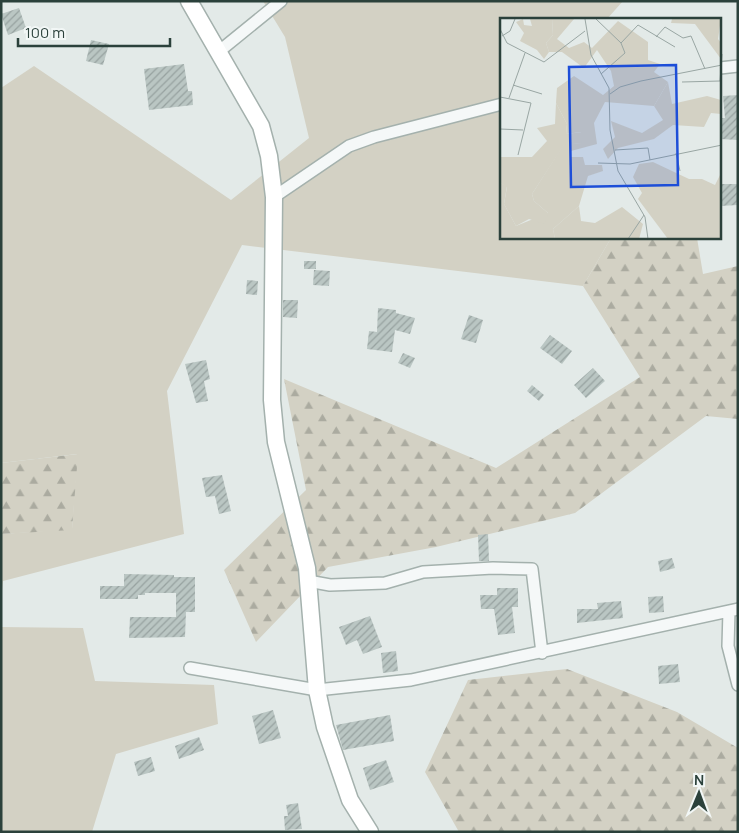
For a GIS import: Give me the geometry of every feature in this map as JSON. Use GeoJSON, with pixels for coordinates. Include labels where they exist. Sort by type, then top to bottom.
{"type":"FeatureCollection","features":[{"type":"Feature","properties":{"kind":"street"},"geometry":{"type":"LineString","coordinates":[[189,1],[261,126],[269,156],[274,197],[272,400],[276,442],[308,581],[317,690],[325,727],[350,800],[370,832]]}},
{"type":"Feature","properties":{"kind":"street"},"geometry":{"type":"LineString","coordinates":[[217,52],[281,1]]}},
{"type":"Feature","properties":{"kind":"street"},"geometry":{"type":"LineString","coordinates":[[722,68],[738,66]]}},
{"type":"Feature","properties":{"kind":"street"},"geometry":{"type":"LineString","coordinates":[[274,197],[349,146],[374,137],[500,105]]}},
{"type":"Feature","properties":{"kind":"street"},"geometry":{"type":"LineString","coordinates":[[308,581],[330,584],[385,583],[422,572],[493,568],[532,570],[542,653]]}},
{"type":"Feature","properties":{"kind":"street"},"geometry":{"type":"LineString","coordinates":[[190,668],[317,690],[411,680],[733,610],[728,646],[738,685]]}},
{"type":"Feature","properties":{"kind":"green space"},"geometry":{"type":"Polygon","coordinates":[[[263,1],[623,1],[608,18],[500,18],[500,239],[610,239],[583,286],[242,245],[167,391],[184,534],[3,581],[1,600],[1,534],[72,529],[77,454],[1,463],[1,88],[34,66],[231,200],[309,138],[285,37],[263,1]]]}},
{"type":"Feature","properties":{"kind":"green space"},"geometry":{"type":"Polygon","coordinates":[[[610,239],[697,239],[703,274],[738,266],[738,419],[706,416],[575,513],[436,547],[328,567],[256,642],[224,570],[306,490],[284,379],[496,468],[640,377],[583,286],[610,239]]]}},
{"type":"Feature","properties":{"kind":"green space"},"geometry":{"type":"Polygon","coordinates":[[[78,454],[72,530],[1,534],[1,463],[78,454]]]}},
{"type":"Feature","properties":{"kind":"green space"},"geometry":{"type":"Polygon","coordinates":[[[1,627],[83,628],[95,681],[214,685],[218,724],[116,754],[92,832],[1,832],[1,627]]]}},
{"type":"Feature","properties":{"kind":"green space"},"geometry":{"type":"Polygon","coordinates":[[[567,669],[677,712],[738,748],[738,832],[459,832],[425,772],[468,680],[567,669]]]}},
{"type":"Feature","properties":{"kind":"building"},"geometry":{"type":"Polygon","coordinates":[[[19,8],[26,28],[8,35],[1,14],[19,8]]]}},
{"type":"Feature","properties":{"kind":"building"},"geometry":{"type":"Polygon","coordinates":[[[91,40],[109,44],[103,65],[86,61],[91,40]]]}},
{"type":"Feature","properties":{"kind":"building"},"geometry":{"type":"Polygon","coordinates":[[[184,64],[188,91],[192,91],[193,105],[149,110],[144,69],[184,64]]]}},
{"type":"Feature","properties":{"kind":"building"},"geometry":{"type":"Polygon","coordinates":[[[738,95],[738,140],[722,139],[722,118],[725,118],[723,96],[738,95]]]}},
{"type":"Feature","properties":{"kind":"building"},"geometry":{"type":"Polygon","coordinates":[[[722,184],[738,184],[738,205],[722,206],[722,184]]]}},
{"type":"Feature","properties":{"kind":"building"},"geometry":{"type":"Polygon","coordinates":[[[304,261],[316,261],[316,269],[304,269],[304,261]]]}},
{"type":"Feature","properties":{"kind":"building"},"geometry":{"type":"Polygon","coordinates":[[[314,270],[330,271],[329,286],[313,285],[314,270]]]}},
{"type":"Feature","properties":{"kind":"building"},"geometry":{"type":"Polygon","coordinates":[[[247,280],[258,281],[257,295],[246,294],[247,280]]]}},
{"type":"Feature","properties":{"kind":"building"},"geometry":{"type":"Polygon","coordinates":[[[283,300],[298,300],[297,318],[283,317],[283,300]]]}},
{"type":"Feature","properties":{"kind":"building"},"geometry":{"type":"Polygon","coordinates":[[[378,308],[396,310],[396,313],[415,318],[410,334],[395,330],[392,352],[367,349],[369,331],[377,332],[378,308]]]}},
{"type":"Feature","properties":{"kind":"building"},"geometry":{"type":"Polygon","coordinates":[[[469,315],[483,320],[476,343],[461,339],[469,315]]]}},
{"type":"Feature","properties":{"kind":"building"},"geometry":{"type":"Polygon","coordinates":[[[550,335],[572,351],[562,364],[540,348],[550,335]]]}},
{"type":"Feature","properties":{"kind":"building"},"geometry":{"type":"Polygon","coordinates":[[[403,353],[415,358],[410,368],[398,363],[403,353]]]}},
{"type":"Feature","properties":{"kind":"building"},"geometry":{"type":"Polygon","coordinates":[[[206,360],[210,379],[204,381],[208,401],[196,403],[185,364],[206,360]]]}},
{"type":"Feature","properties":{"kind":"building"},"geometry":{"type":"Polygon","coordinates":[[[593,368],[605,381],[586,398],[574,385],[593,368]]]}},
{"type":"Feature","properties":{"kind":"building"},"geometry":{"type":"Polygon","coordinates":[[[532,385],[544,395],[539,401],[527,391],[532,385]]]}},
{"type":"Feature","properties":{"kind":"building"},"geometry":{"type":"Polygon","coordinates":[[[222,475],[231,511],[219,514],[215,496],[206,497],[202,478],[222,475]]]}},
{"type":"Feature","properties":{"kind":"building"},"geometry":{"type":"Polygon","coordinates":[[[488,534],[489,561],[479,561],[478,535],[488,534]]]}},
{"type":"Feature","properties":{"kind":"building"},"geometry":{"type":"Polygon","coordinates":[[[672,558],[675,568],[660,572],[658,561],[672,558]]]}},
{"type":"Feature","properties":{"kind":"building"},"geometry":{"type":"Polygon","coordinates":[[[124,574],[195,577],[195,612],[186,612],[185,637],[129,638],[130,617],[176,617],[176,593],[145,593],[145,595],[138,595],[138,599],[100,599],[100,586],[124,586],[124,574]]]}},
{"type":"Feature","properties":{"kind":"building"},"geometry":{"type":"Polygon","coordinates":[[[497,588],[518,588],[518,607],[512,607],[515,633],[498,635],[494,609],[481,609],[480,595],[497,595],[497,588]]]}},
{"type":"Feature","properties":{"kind":"building"},"geometry":{"type":"Polygon","coordinates":[[[663,596],[664,612],[649,613],[648,597],[663,596]]]}},
{"type":"Feature","properties":{"kind":"building"},"geometry":{"type":"Polygon","coordinates":[[[621,601],[623,618],[577,623],[577,609],[598,609],[597,603],[621,601]]]}},
{"type":"Feature","properties":{"kind":"building"},"geometry":{"type":"Polygon","coordinates":[[[370,616],[382,647],[363,654],[357,640],[346,645],[339,627],[370,616]]]}},
{"type":"Feature","properties":{"kind":"building"},"geometry":{"type":"Polygon","coordinates":[[[396,651],[398,671],[383,673],[381,653],[396,651]]]}},
{"type":"Feature","properties":{"kind":"building"},"geometry":{"type":"Polygon","coordinates":[[[678,664],[680,682],[659,684],[658,666],[678,664]]]}},
{"type":"Feature","properties":{"kind":"building"},"geometry":{"type":"Polygon","coordinates":[[[273,710],[281,738],[259,744],[252,716],[273,710]]]}},
{"type":"Feature","properties":{"kind":"building"},"geometry":{"type":"Polygon","coordinates":[[[390,715],[394,741],[343,750],[336,725],[390,715]]]}},
{"type":"Feature","properties":{"kind":"building"},"geometry":{"type":"Polygon","coordinates":[[[199,737],[204,750],[179,759],[175,746],[199,737]]]}},
{"type":"Feature","properties":{"kind":"building"},"geometry":{"type":"Polygon","coordinates":[[[151,757],[155,771],[138,776],[134,762],[151,757]]]}},
{"type":"Feature","properties":{"kind":"building"},"geometry":{"type":"Polygon","coordinates":[[[386,760],[394,782],[370,790],[363,768],[386,760]]]}},
{"type":"Feature","properties":{"kind":"building"},"geometry":{"type":"Polygon","coordinates":[[[298,803],[302,829],[285,830],[284,816],[288,816],[286,805],[298,803]]]}}]}
